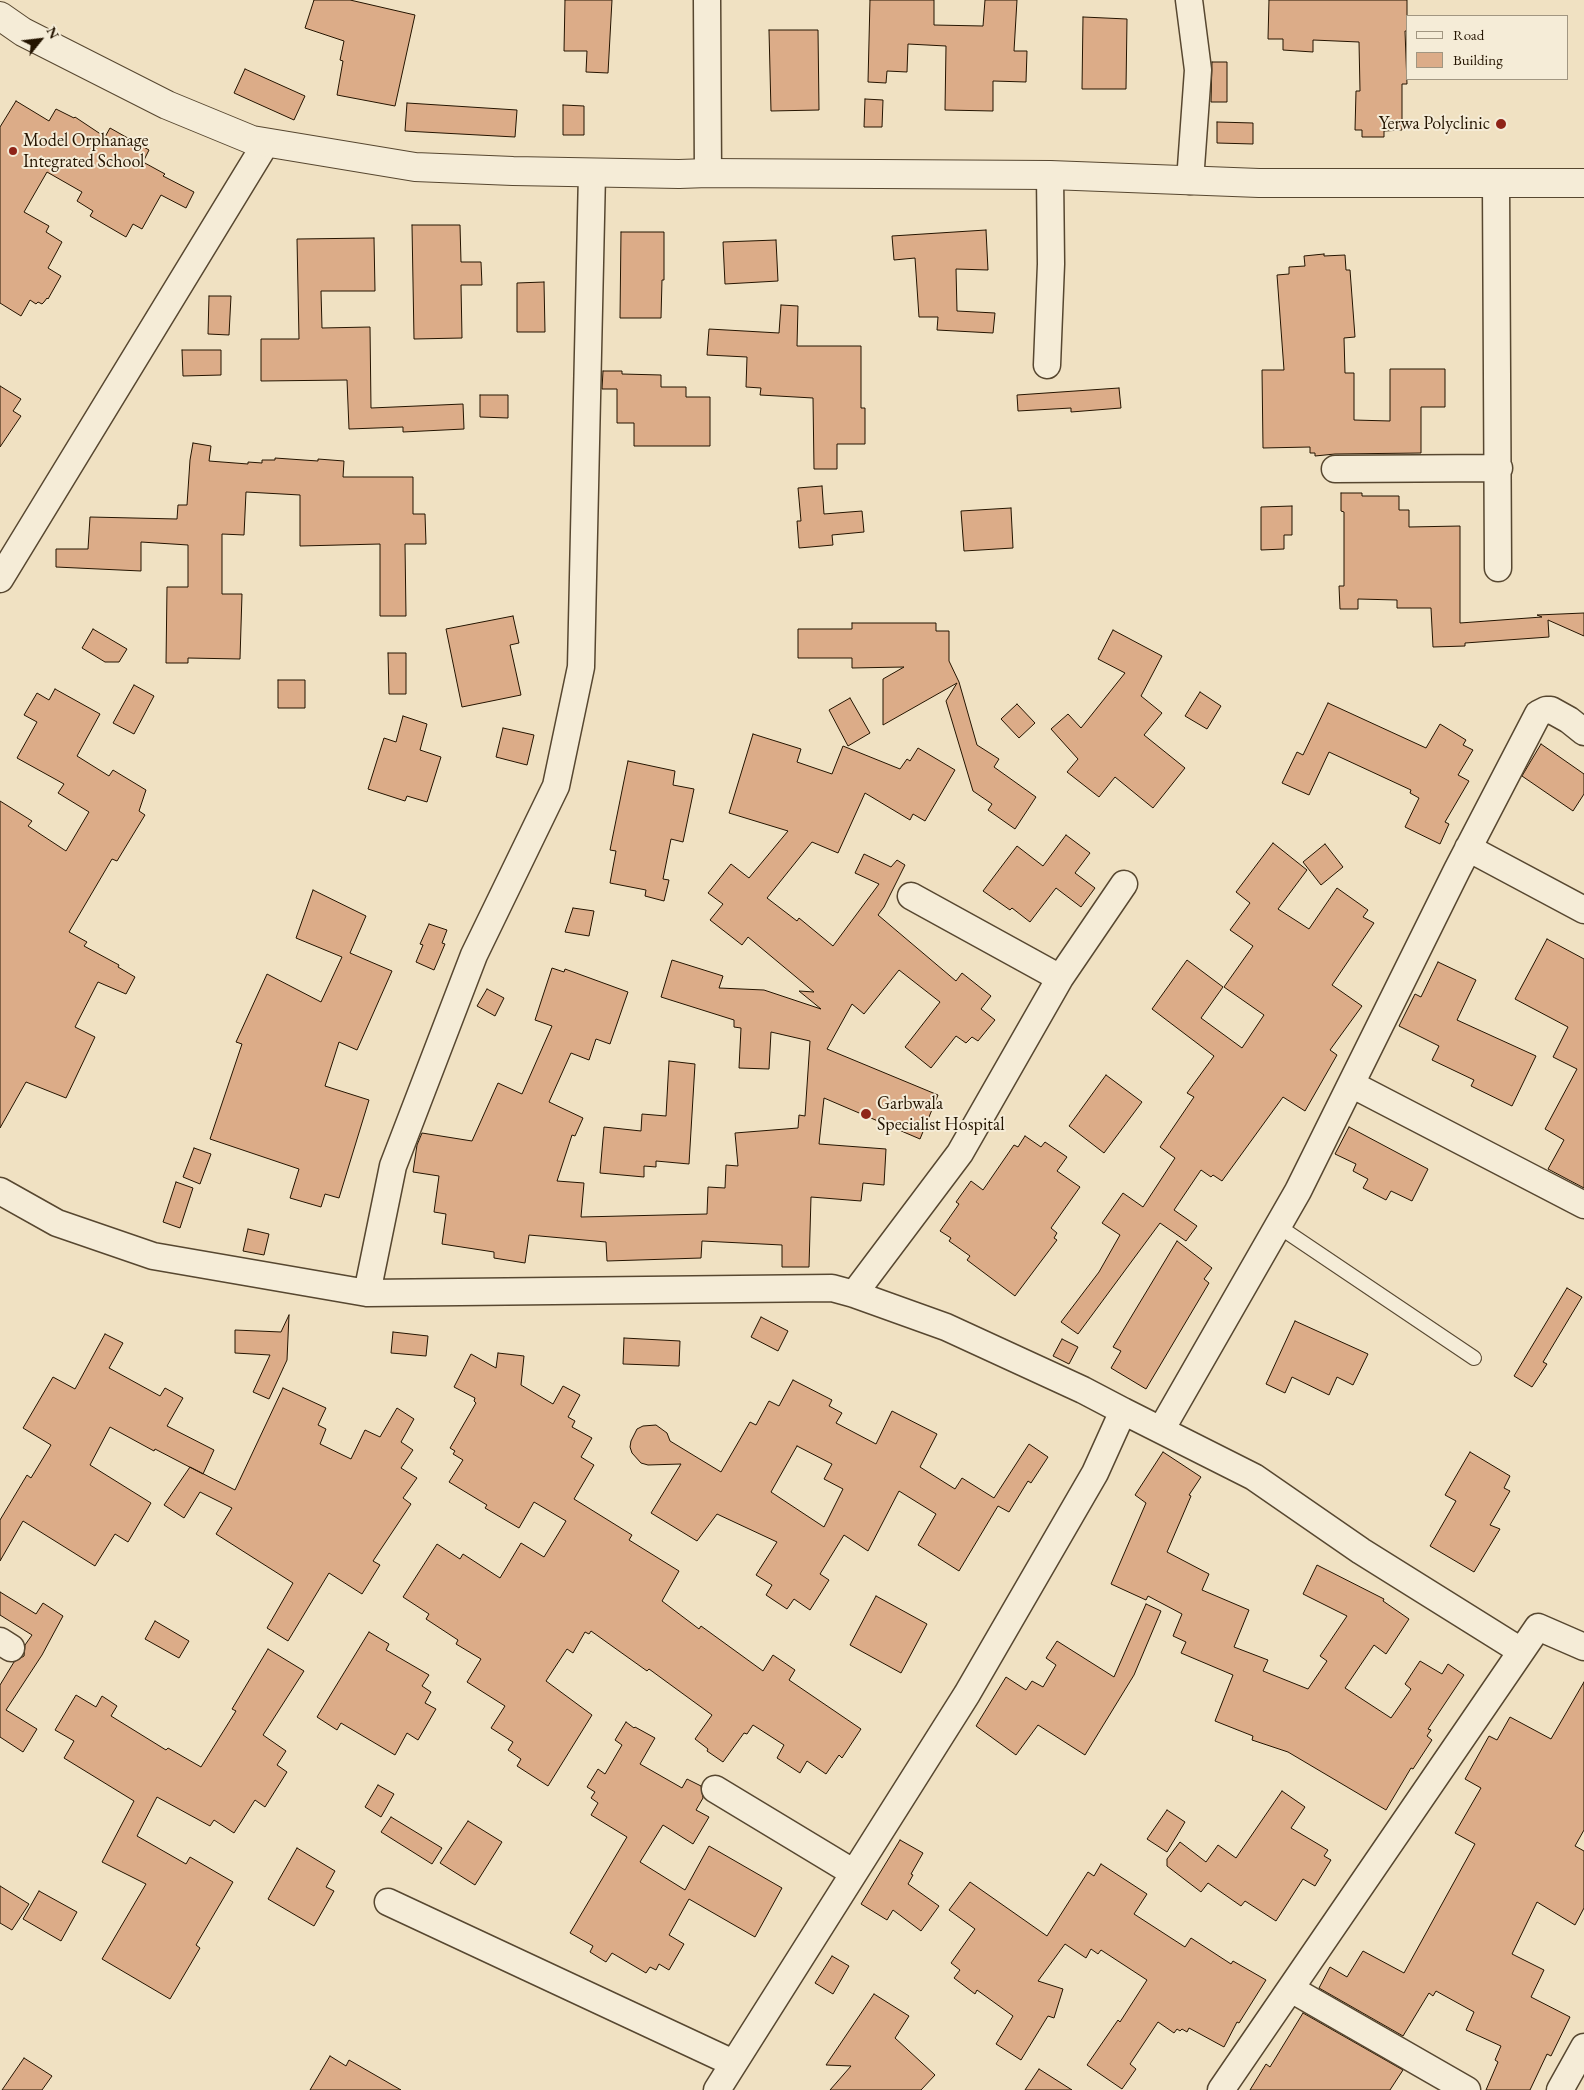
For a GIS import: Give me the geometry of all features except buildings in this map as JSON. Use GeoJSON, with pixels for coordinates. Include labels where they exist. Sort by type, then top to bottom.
{"type":"FeatureCollection","features":[{"type":"Feature","properties":{"kind":"street"},"geometry":{"type":"LineString","coordinates":[[1,0],[25,18],[168,105]]}},
{"type":"Feature","properties":{"kind":"street"},"geometry":{"type":"LineString","coordinates":[[707,0],[708,173]]}},
{"type":"Feature","properties":{"kind":"street"},"geometry":{"type":"LineString","coordinates":[[1189,0],[1198,70],[1190,181]]}},
{"type":"Feature","properties":{"kind":"street"},"geometry":{"type":"LineString","coordinates":[[0,16],[23,32],[168,105],[252,140],[415,167],[592,173],[1050,175],[1259,183],[1584,183]]}},
{"type":"Feature","properties":{"kind":"street"},"geometry":{"type":"LineString","coordinates":[[0,579],[266,142]]}},
{"type":"Feature","properties":{"kind":"street"},"geometry":{"type":"LineString","coordinates":[[367,1294],[393,1166],[474,955],[556,786],[581,667],[592,173]]}},
{"type":"Feature","properties":{"kind":"street"},"geometry":{"type":"LineString","coordinates":[[1047,365],[1051,264],[1050,175]]}},
{"type":"Feature","properties":{"kind":"street"},"geometry":{"type":"LineString","coordinates":[[1496,183],[1499,468],[1498,568]]}},
{"type":"Feature","properties":{"kind":"street"},"geometry":{"type":"LineString","coordinates":[[1335,469],[1499,468]]}},
{"type":"Feature","properties":{"kind":"street"},"geometry":{"type":"LineString","coordinates":[[1161,1430],[1298,1191],[1468,848],[1538,714],[1546,710],[1552,710],[1584,732]]}},
{"type":"Feature","properties":{"kind":"street"},"geometry":{"type":"LineString","coordinates":[[1468,848],[1584,910]]}},
{"type":"Feature","properties":{"kind":"street"},"geometry":{"type":"LineString","coordinates":[[854,1294],[960,1153],[1060,978],[1124,884]]}},
{"type":"Feature","properties":{"kind":"street"},"geometry":{"type":"LineString","coordinates":[[911,896],[1060,978]]}},
{"type":"Feature","properties":{"kind":"street"},"geometry":{"type":"LineString","coordinates":[[1351,1084],[1584,1205]]}},
{"type":"Feature","properties":{"kind":"street"},"geometry":{"type":"LineString","coordinates":[[0,1191],[57,1222],[153,1256],[367,1294],[832,1288],[854,1294],[946,1327],[1083,1390],[1254,1478],[1361,1551],[1521,1651]]}},
{"type":"Feature","properties":{"kind":"street"},"geometry":{"type":"LineString","coordinates":[[717,2090],[967,1694],[1095,1473],[1123,1411]]}},
{"type":"Feature","properties":{"kind":"street"},"geometry":{"type":"LineString","coordinates":[[1221,2090],[1538,1627],[1584,1647]]}},
{"type":"Feature","properties":{"kind":"street"},"geometry":{"type":"LineString","coordinates":[[715,1789],[854,1873]]}},
{"type":"Feature","properties":{"kind":"street"},"geometry":{"type":"LineString","coordinates":[[388,1902],[733,2063]]}},
{"type":"Feature","properties":{"kind":"street"},"geometry":{"type":"LineString","coordinates":[[1291,1989],[1467,2090]]}},
{"type":"Feature","properties":{"kind":"street"},"geometry":{"type":"LineString","coordinates":[[1560,2090],[1584,2047]]}},
{"type":"Feature","properties":{"kind":"lane"},"geometry":{"type":"LineString","coordinates":[[1278,1226],[1474,1358]]}},
{"type":"Feature","properties":{"kind":"place","name":"Yerwa Polyclinic"},"geometry":{"type":"Point","coordinates":[1501,124]}},
{"type":"Feature","properties":{"kind":"place","name":"Model Orphanage Integrated School"},"geometry":{"type":"Point","coordinates":[13,151]}},
{"type":"Feature","properties":{"kind":"place","name":"Garbwala Specialist Hospital"},"geometry":{"type":"Point","coordinates":[866,1114]}}]}
